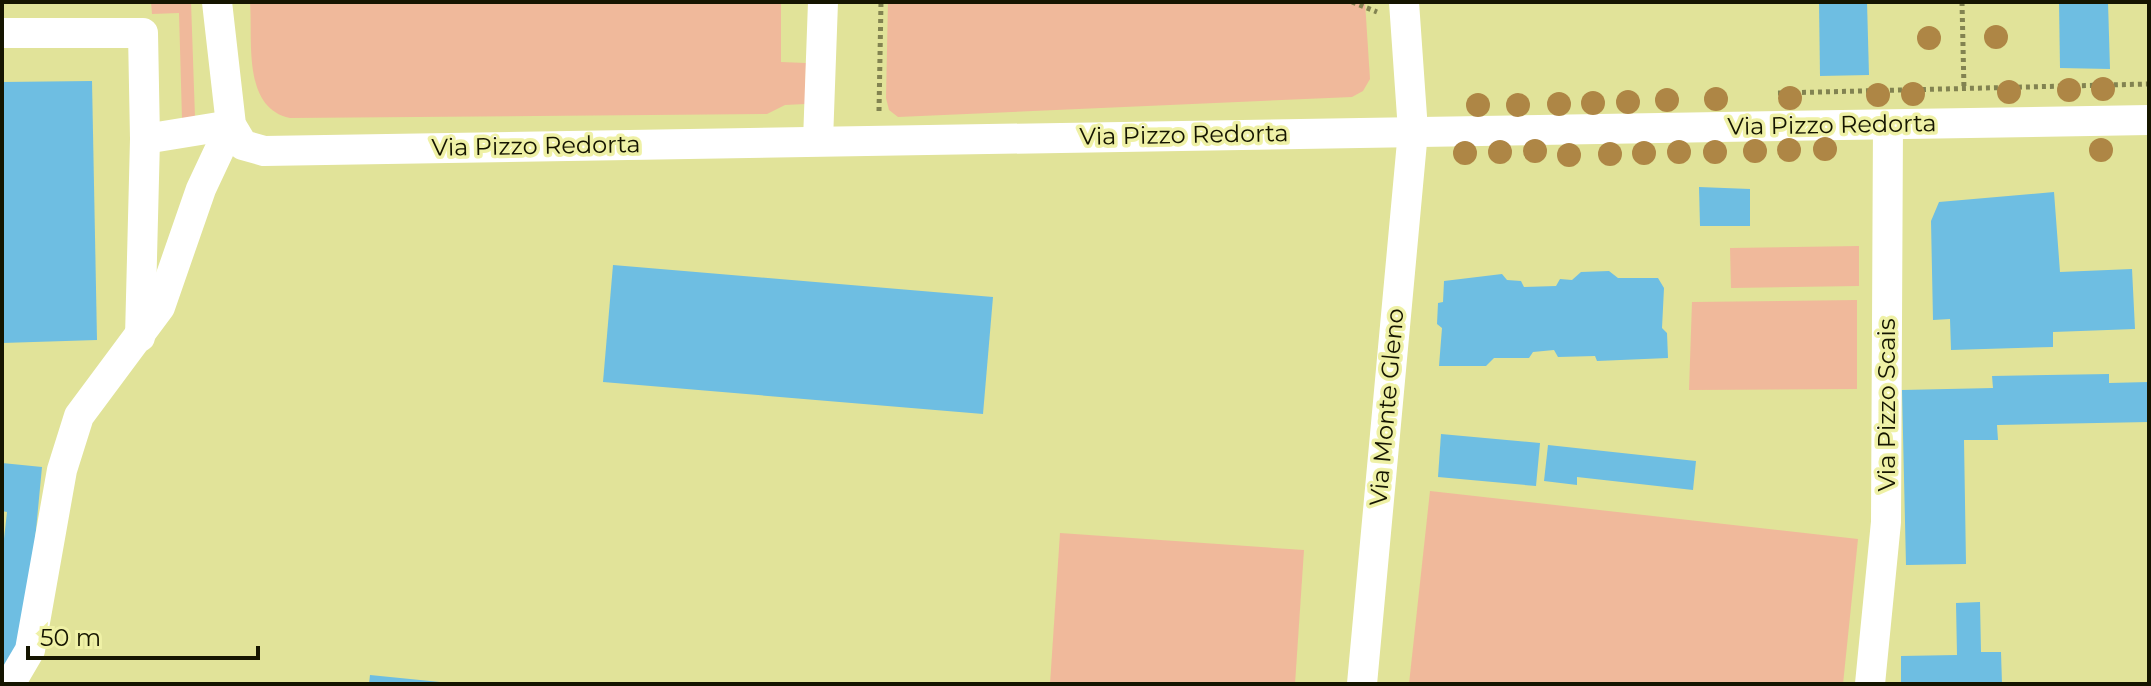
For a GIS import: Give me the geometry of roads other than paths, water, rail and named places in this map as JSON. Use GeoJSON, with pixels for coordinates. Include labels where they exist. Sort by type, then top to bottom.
{"type":"FeatureCollection","features":[{"type":"Feature","properties":{"kind":"street"},"geometry":{"type":"LineString","coordinates":[[10,684],[30,650],[62,470],[79,416],[160,307],[201,189],[231,125],[217,2]]}},
{"type":"Feature","properties":{"kind":"street"},"geometry":{"type":"LineString","coordinates":[[818,141],[823,2]]}},
{"type":"Feature","properties":{"kind":"street","name":"Via Monte Gleno"},"geometry":{"type":"LineString","coordinates":[[1362,684],[1413,131],[1404,2]]}},
{"type":"Feature","properties":{"kind":"street"},"geometry":{"type":"LineString","coordinates":[[2,33],[143,33],[145,139],[140,337]]}},
{"type":"Feature","properties":{"kind":"street","name":"Via Pizzo Redorta"},"geometry":{"type":"LineString","coordinates":[[231,125],[243,145],[264,151],[2149,120]]}},
{"type":"Feature","properties":{"kind":"street"},"geometry":{"type":"LineString","coordinates":[[145,139],[231,125]]}},
{"type":"Feature","properties":{"kind":"street","name":"Via Pizzo Scais"},"geometry":{"type":"LineString","coordinates":[[1870,684],[1886,522],[1888,125]]}}]}
